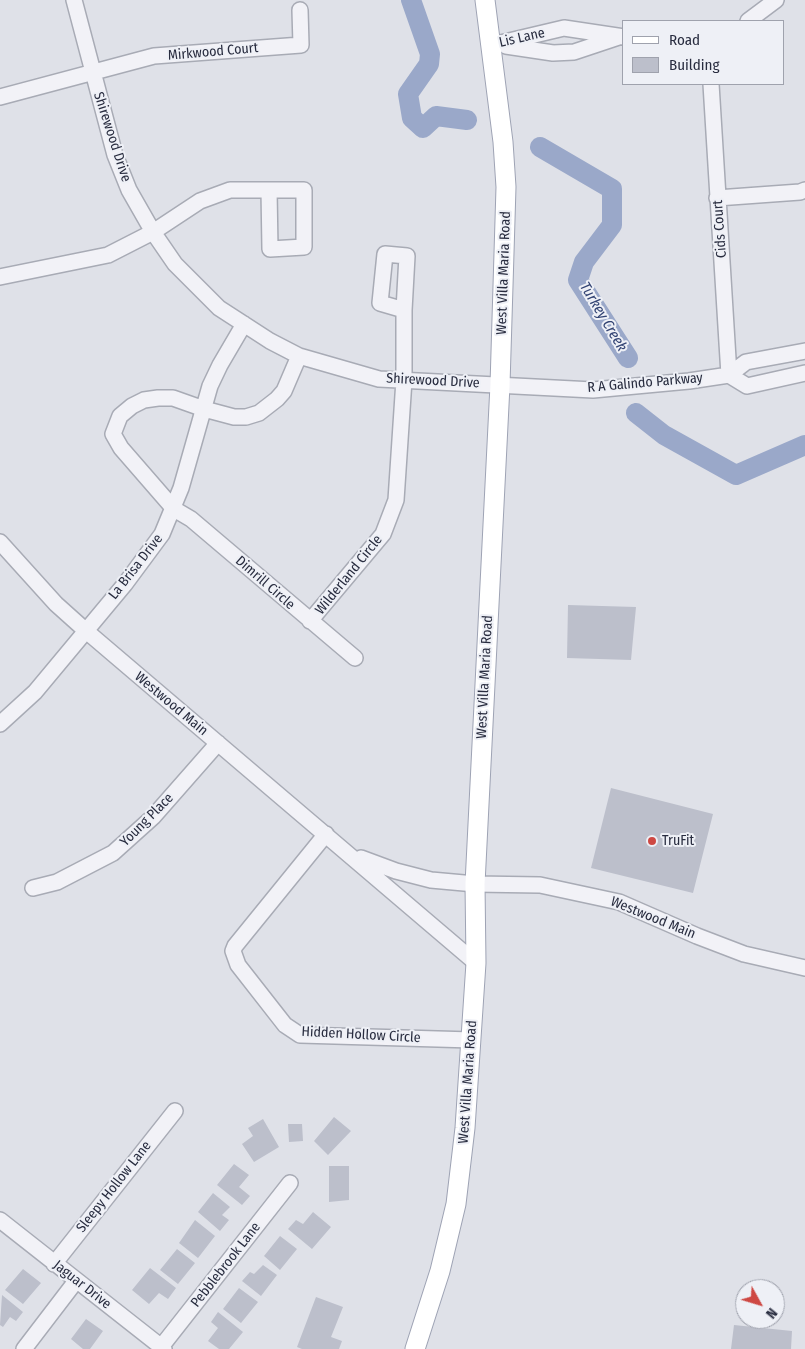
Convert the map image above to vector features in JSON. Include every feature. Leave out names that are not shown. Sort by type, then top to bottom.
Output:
[{"type":"main road","name":"West Villa Maria Road","points":[[415,1349],[440,1272],[456,1204],[465,1128],[476,963],[475,884],[500,385],[506,187],[492,45],[485,0]]},
{"type":"street","name":"Shirewood Drive","points":[[74,0],[92,74],[115,155],[129,190],[153,232],[175,264],[219,308],[299,356],[379,379],[500,385]]},
{"type":"street","points":[[749,20],[776,0]]},
{"type":"street","name":"Mirkwood Court","points":[[92,74],[154,56],[301,45],[300,10]]},
{"type":"street","name":"Lis Lane","points":[[492,45],[564,28],[621,37]]},
{"type":"street","name":"Lis Lane","points":[[492,45],[553,52],[574,52],[621,37]]},
{"type":"street","points":[[0,97],[92,74]]},
{"type":"street","name":"Cids Court","points":[[711,85],[729,375]]},
{"type":"street","points":[[0,277],[94,260],[108,255],[153,232],[200,201],[219,192],[230,190],[269,190]]},
{"type":"street","points":[[717,198],[800,192],[805,190]]},
{"type":"street","name":"Wilderland Circle","points":[[310,621],[372,550],[383,534],[396,500],[399,481],[404,380],[404,310]]},
{"type":"street","name":"La Brisa Drive","points":[[0,724],[34,692],[146,557],[162,534],[174,509],[210,386],[244,324]]},
{"type":"street","name":"R A Galindo Parkway","points":[[500,385],[593,390],[689,381],[729,375],[746,362],[805,351]]},
{"type":"street","name":"Dimrill Circle","points":[[299,356],[284,391],[277,399],[258,413],[246,417],[234,416],[204,409],[173,398],[144,400],[120,416],[114,427],[113,434],[120,448],[174,509],[191,519],[355,658]]},
{"type":"street","points":[[729,375],[747,386],[805,373]]},
{"type":"street","name":"Westwood Main","points":[[0,542],[56,604],[85,630],[352,855],[476,963]]},
{"type":"street","name":"Young Place","points":[[33,888],[58,882],[113,853],[153,817],[218,743]]},
{"type":"street","name":"Hidden Hollow Circle","points":[[326,834],[234,946],[233,951],[238,965],[285,1025],[300,1035],[472,1040]]},
{"type":"street","name":"Westwood Main","points":[[352,855],[396,871],[431,880],[475,884],[540,885],[618,902],[696,936],[744,954],[805,968]]},
{"type":"street","name":"Sleepy Hollow Lane","points":[[54,1264],[174,1111]]},
{"type":"street","name":"Pebblebrook Lane","points":[[163,1348],[290,1184]]},
{"type":"street","name":"Jaguar Drive","points":[[0,1220],[163,1348]]},
{"type":"street","points":[[24,1349],[76,1281]]},
{"type":"building","points":[[568,605],[636,607],[631,660],[567,658]]},
{"type":"building","name":"TruFit","points":[[611,788],[713,814],[693,893],[591,868]]},
{"type":"building","points":[[334,1117],[351,1131],[328,1155],[314,1141]]},
{"type":"building","points":[[263,1119],[279,1147],[254,1162],[242,1144],[253,1136],[248,1128]]},
{"type":"building","points":[[288,1124],[302,1124],[303,1141],[289,1142]]},
{"type":"building","points":[[234,1164],[249,1175],[239,1187],[250,1196],[242,1205],[217,1185]]},
{"type":"building","points":[[329,1166],[349,1166],[349,1200],[329,1202]]},
{"type":"building","points":[[213,1193],[230,1207],[222,1215],[229,1220],[220,1231],[198,1212]]},
{"type":"building","points":[[313,1212],[331,1227],[312,1249],[288,1229],[296,1220],[303,1224]]},
{"type":"building","points":[[195,1220],[215,1236],[198,1258],[179,1243]]},
{"type":"building","points":[[280,1236],[297,1249],[280,1270],[264,1256]]},
{"type":"building","points":[[177,1249],[195,1263],[178,1284],[160,1270]]},
{"type":"building","points":[[263,1265],[277,1275],[261,1296],[242,1281],[250,1272],[254,1274]]},
{"type":"building","points":[[150,1268],[176,1288],[168,1299],[159,1293],[149,1304],[132,1290]]},
{"type":"building","points":[[23,1269],[41,1283],[23,1304],[5,1290]]},
{"type":"building","points":[[239,1288],[258,1302],[241,1323],[223,1309]]},
{"type":"building","points":[[2,1295],[23,1312],[16,1321],[10,1317],[3,1327],[0,1325]]},
{"type":"building","points":[[316,1297],[343,1307],[331,1337],[342,1341],[339,1349],[302,1349],[297,1347]]},
{"type":"building","points":[[218,1312],[243,1332],[229,1349],[219,1349],[208,1341],[218,1328],[211,1322]]},
{"type":"building","points":[[86,1319],[103,1331],[90,1349],[83,1349],[71,1339]]},
{"type":"building","points":[[734,1325],[735,1329],[792,1331],[791,1349],[731,1349]]},
{"type":"waterway","name":"Turkey Creek","points":[[411,0],[430,54],[429,64],[408,94],[412,118],[423,128],[436,116],[467,120]]},
{"type":"waterway","name":"Turkey Creek","points":[[540,147],[612,189],[612,225],[584,262],[578,280],[628,358]]},
{"type":"waterway","name":"Turkey Creek","points":[[636,413],[664,435],[736,475],[805,445]]},
{"type":"place","name":"TruFit","points":[[652,841]]}]
